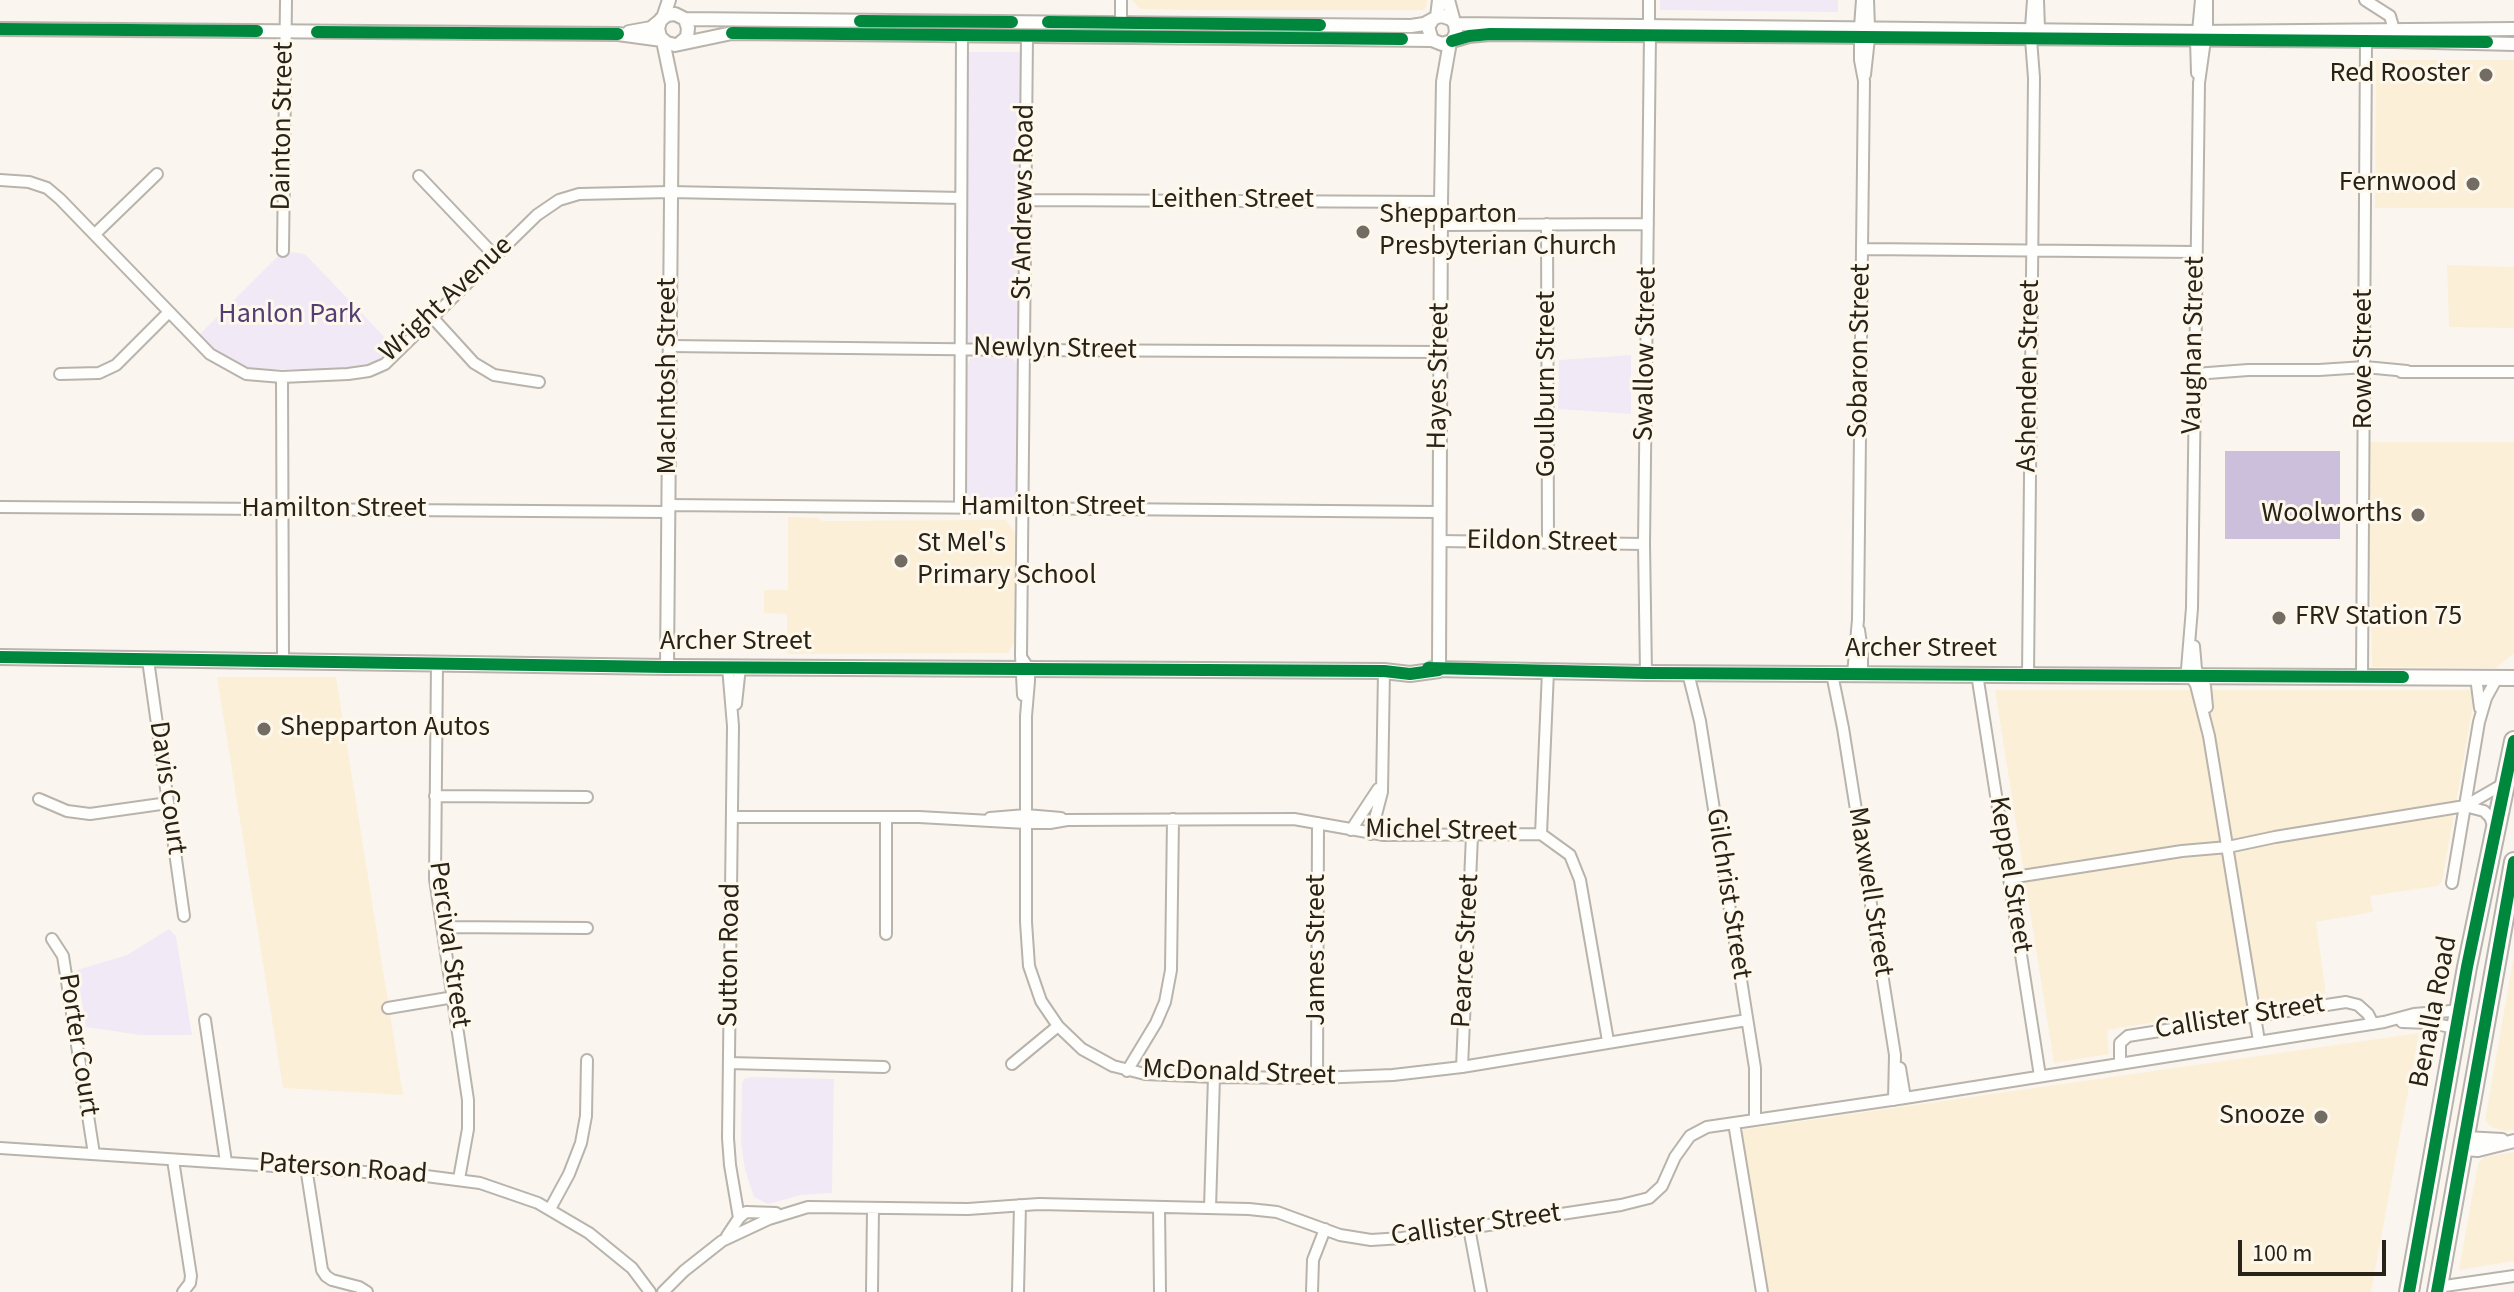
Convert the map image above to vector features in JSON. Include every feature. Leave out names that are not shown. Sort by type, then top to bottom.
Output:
[{"type":"highway","name":"Benalla Road","points":[[2409,1292],[2457,1020],[2514,741]]},
{"type":"highway","points":[[2496,832],[2514,820]]},
{"type":"highway","name":"Benalla Road","points":[[2438,1290],[2514,862]]},
{"type":"highway","points":[[2457,1020],[2485,1025]]},
{"type":"highway","points":[[2437,1137],[2464,1143]]},
{"type":"main road","name":"Archer Street","points":[[0,657],[667,667],[1023,665],[1410,674],[1439,670],[2514,678]]},
{"type":"main road","name":"Archer Street","points":[[0,666],[88,660]]},
{"type":"street","name":"Dainton Street","points":[[283,251],[286,0]]},
{"type":"street","points":[[663,40],[658,32],[669,0]]},
{"type":"street","points":[[678,0],[688,32],[680,43]]},
{"type":"street","points":[[1121,0],[1121,37]]},
{"type":"street","points":[[1433,41],[1428,27],[1435,18],[1439,0]]},
{"type":"street","points":[[1448,0],[1456,33],[1451,41]]},
{"type":"street","name":"Swallow Street","points":[[1646,673],[1644,544],[1649,0]]},
{"type":"street","name":"Sobaron Street","points":[[1847,674],[1858,620],[1864,81],[1860,60],[1865,0]]},
{"type":"street","name":"Ashenden Street","points":[[2028,675],[2036,0]]},
{"type":"street","name":"Vaughan Street","points":[[2204,0],[2202,36],[2195,62],[2199,83],[2192,608],[2187,669],[2195,676],[2209,736],[2259,1041]]},
{"type":"street","points":[[2365,0],[2390,16],[2394,36]]},
{"type":"street","points":[[618,34],[651,28],[671,14],[684,18],[962,35],[1121,37],[1370,39],[1402,32],[1446,16],[1455,23],[1487,30],[2441,36],[2514,29]]},
{"type":"street","points":[[0,29],[618,34],[663,40],[671,44],[732,33],[962,21],[1371,25],[1442,44],[1487,30]]},
{"type":"street","points":[[960,507],[962,21]]},
{"type":"street","points":[[1034,36],[1040,22]]},
{"type":"street","points":[[1279,24],[1279,38]]},
{"type":"street","points":[[1370,39],[1371,25]]},
{"type":"street","name":"St Andrews Road","points":[[1023,665],[1024,200],[1034,36]]},
{"type":"street","name":"Rowe Street","points":[[2362,676],[2366,36]]},
{"type":"street","points":[[2441,36],[2514,44]]},
{"type":"street","name":"MacIntosh Street","points":[[663,40],[672,84]]},
{"type":"street","name":"Hayes Street","points":[[1433,41],[1443,82]]},
{"type":"street","name":"Hayes Street","points":[[1439,670],[1443,82],[1451,41]]},
{"type":"street","name":"MacIntosh Street","points":[[667,667],[672,84],[680,43]]},
{"type":"street","points":[[95,234],[157,174]]},
{"type":"street","points":[[419,176],[495,256]]},
{"type":"street","name":"Wright Avenue","points":[[0,180],[29,182],[47,188],[210,354],[246,374],[282,377],[369,371],[385,364],[537,215],[559,200],[579,194],[670,192]]},
{"type":"street","points":[[670,192],[961,198]]},
{"type":"street","name":"Leithen Street","points":[[1024,200],[1441,202]]},
{"type":"street","name":"Goulburn Street","points":[[1547,224],[1548,543]]},
{"type":"street","points":[[1441,225],[1648,224]]},
{"type":"street","points":[[1862,249],[2196,252]]},
{"type":"street","points":[[60,374],[99,373],[116,365],[169,312]]},
{"type":"street","points":[[432,317],[474,363],[494,375],[539,382]]},
{"type":"street","name":"Newlyn Street","points":[[669,346],[1441,352]]},
{"type":"street","points":[[2195,369],[2514,372]]},
{"type":"street","points":[[282,377],[283,661]]},
{"type":"street","name":"Hamilton Street","points":[[0,507],[1023,507],[1438,512]]},
{"type":"street","name":"Eildon Street","points":[[1440,541],[1644,544]]},
{"type":"street","name":"Davis Court","points":[[148,660],[184,916]]},
{"type":"street","name":"Percival Street","points":[[437,662],[435,879],[468,1100],[468,1129],[459,1179]]},
{"type":"street","name":"McDonald Street","points":[[1023,665],[1029,966],[1041,1001],[1058,1026],[1082,1049],[1113,1066],[1145,1074],[1214,1077],[1393,1075],[1462,1067],[1747,1020]]},
{"type":"street","name":"Sutton Road","points":[[734,667],[728,1138],[734,1183],[745,1224]]},
{"type":"street","points":[[1371,834],[1383,781],[1384,671]]},
{"type":"street","points":[[1541,834],[1548,671]]},
{"type":"street","name":"Gilchrist Street","points":[[1694,673],[1759,1081],[1760,1119]]},
{"type":"street","name":"Maxwell Street","points":[[1847,674],[1843,728],[1895,1055],[1899,1099]]},
{"type":"street","name":"Keppel Street","points":[[1977,674],[2040,1076]]},
{"type":"street","points":[[2476,677],[2480,699],[2479,722]]},
{"type":"street","points":[[2452,883],[2479,722],[2486,698],[2497,678]]},
{"type":"street","points":[[1351,830],[1383,781]]},
{"type":"street","points":[[2465,806],[2506,781]]},
{"type":"street","points":[[435,796],[587,797]]},
{"type":"street","points":[[39,799],[67,811],[90,814],[168,803]]},
{"type":"street","points":[[2009,878],[2465,806],[2477,807],[2490,817],[2496,832]]},
{"type":"street","name":"Michel Street","points":[[733,817],[983,819],[1001,823],[1026,819],[1050,823],[1067,820],[1294,819],[1371,834],[1541,834],[1570,855],[1580,880],[1608,1041]]},
{"type":"street","points":[[886,817],[886,934]]},
{"type":"street","points":[[1127,1071],[1156,1023],[1165,1002],[1171,970],[1173,819]]},
{"type":"street","name":"James Street","points":[[1317,1078],[1318,823]]},
{"type":"street","name":"Pearce Street","points":[[1462,1067],[1472,835]]},
{"type":"street","points":[[443,927],[587,928]]},
{"type":"street","name":"Porter Court","points":[[52,939],[63,956],[94,1154]]},
{"type":"street","points":[[388,1008],[454,997]]},
{"type":"street","name":"Callister Street","points":[[2120,1063],[2120,1043],[2128,1036],[2255,1016],[2346,1002],[2358,1005],[2378,1023]]},
{"type":"street","name":"Callister Street","points":[[663,1292],[684,1271],[745,1224],[808,1207],[968,1209],[1020,1205],[1210,1208],[1277,1212],[1340,1235],[1371,1240],[1402,1238],[1621,1205],[1649,1198],[1662,1186],[1675,1157],[1690,1136],[1707,1127],[2378,1023],[2428,1012],[2457,1020]]},
{"type":"street","points":[[205,1020],[226,1162]]},
{"type":"street","points":[[1012,1064],[1058,1026]]},
{"type":"street","points":[[550,1209],[581,1143],[586,1116],[587,1060]]},
{"type":"street","points":[[729,1063],[884,1067]]},
{"type":"street","points":[[1210,1208],[1214,1077]]},
{"type":"street","points":[[1734,1123],[1762,1292]]},
{"type":"street","points":[[2464,1143],[2514,1141]]},
{"type":"street","name":"Paterson Road","points":[[0,1148],[459,1179],[497,1188],[550,1209],[589,1233],[632,1268],[652,1292]]},
{"type":"street","points":[[173,1160],[191,1276],[183,1292]]},
{"type":"street","points":[[306,1167],[322,1270],[332,1280],[367,1292]]},
{"type":"street","name":"Sutton Road","points":[[734,1183],[752,1213]]},
{"type":"street","points":[[1018,1292],[1020,1205]]},
{"type":"street","points":[[1159,1207],[1160,1292]]},
{"type":"street","points":[[872,1292],[873,1208]]},
{"type":"street","name":"Callister Street","points":[[752,1213],[794,1211]]},
{"type":"street","points":[[745,1224],[757,1221],[752,1213]]},
{"type":"street","points":[[1469,1228],[1481,1292]]},
{"type":"street","points":[[1312,1292],[1313,1260],[1325,1229]]},
{"type":"street","name":"Callister Street","points":[[652,1292],[684,1271]]},
{"type":"street","points":[[2438,1290],[2514,1276]]},
{"type":"shaded area","points":[[1132,0],[1427,0],[1427,4],[1424,10],[1187,10],[1140,9]]},
{"type":"shaded area","points":[[2376,60],[2514,60],[2514,208],[2375,208]]},
{"type":"shaded area","points":[[2447,265],[2514,267],[2514,328],[2449,327]]},
{"type":"shaded area","points":[[2368,442],[2514,442],[2514,653],[2496,668],[2372,667]]},
{"type":"shaded area","points":[[2225,451],[2340,451],[2340,539],[2225,539]]},
{"type":"shaded area","name":"St Mel's Primary School","points":[[788,517],[823,521],[1006,520],[1015,532],[1014,643],[1008,653],[787,654],[787,614],[764,613],[764,590],[788,590]]},
{"type":"shaded area","points":[[217,677],[336,677],[403,1095],[283,1088]]},
{"type":"shaded area","points":[[1995,690],[2470,690],[2475,694],[2442,882],[2437,886],[2370,896],[2373,912],[2316,922],[2326,994],[2107,1030],[2109,1054],[2054,1063]]},
{"type":"shaded area","points":[[2514,955],[2514,1130],[2505,1131],[2491,1127],[2485,1120]]},
{"type":"shaded area","points":[[2419,1033],[2371,1292],[1767,1292],[1740,1130]]},
{"type":"shaded area","points":[[2514,1152],[2514,1261],[2459,1270],[2478,1163],[2484,1157]]},
{"type":"green space","points":[[1660,0],[1838,0],[1838,12],[1660,10]]},
{"type":"green space","points":[[968,52],[1020,52],[1021,55],[1019,333],[1009,344],[973,344],[965,340]]},
{"type":"green space","name":"Hanlon Park","points":[[283,251],[305,254],[396,349],[363,369],[242,369],[197,337]]},
{"type":"green space","points":[[1631,355],[1631,414],[1558,409],[1559,360]]},
{"type":"green space","points":[[981,356],[1010,357],[1019,367],[1018,491],[1006,501],[971,500],[965,491],[966,369],[970,359]]},
{"type":"green space","points":[[169,929],[176,936],[192,1035],[140,1035],[86,1027],[77,970],[127,955]]},
{"type":"green space","points":[[751,1077],[834,1079],[832,1193],[801,1195],[768,1204],[754,1197],[745,1170],[741,1143],[742,1083]]},
{"type":"cycle path","points":[[860,21],[1012,22]]},
{"type":"cycle path","points":[[1048,22],[1320,25]]},
{"type":"cycle path","points":[[0,29],[257,31]]},
{"type":"cycle path","points":[[317,32],[618,34]]},
{"type":"cycle path","points":[[732,33],[1402,39]]},
{"type":"cycle path","points":[[1452,41],[1490,34],[2487,42]]},
{"type":"cycle path","points":[[0,657],[667,667],[1384,671],[1410,674],[1439,670]]},
{"type":"cycle path","points":[[1428,668],[1646,673],[2403,677]]},
{"type":"cycle path","points":[[2409,1292],[2467,967],[2514,741]]},
{"type":"cycle path","points":[[2437,1292],[2514,862]]},
{"type":"place","name":"Red Rooster","points":[[2486,75]]},
{"type":"place","name":"Fernwood","points":[[2473,184]]},
{"type":"place","name":"Shepparton Presbyterian Church","points":[[1363,232]]},
{"type":"place","name":"Woolworths","points":[[2418,515]]},
{"type":"place","name":"St Mel's Primary School","points":[[901,561]]},
{"type":"place","name":"FRV Station 75","points":[[2279,618]]},
{"type":"place","name":"Shepparton Autos","points":[[264,729]]},
{"type":"place","name":"Snooze","points":[[2321,1117]]}]
